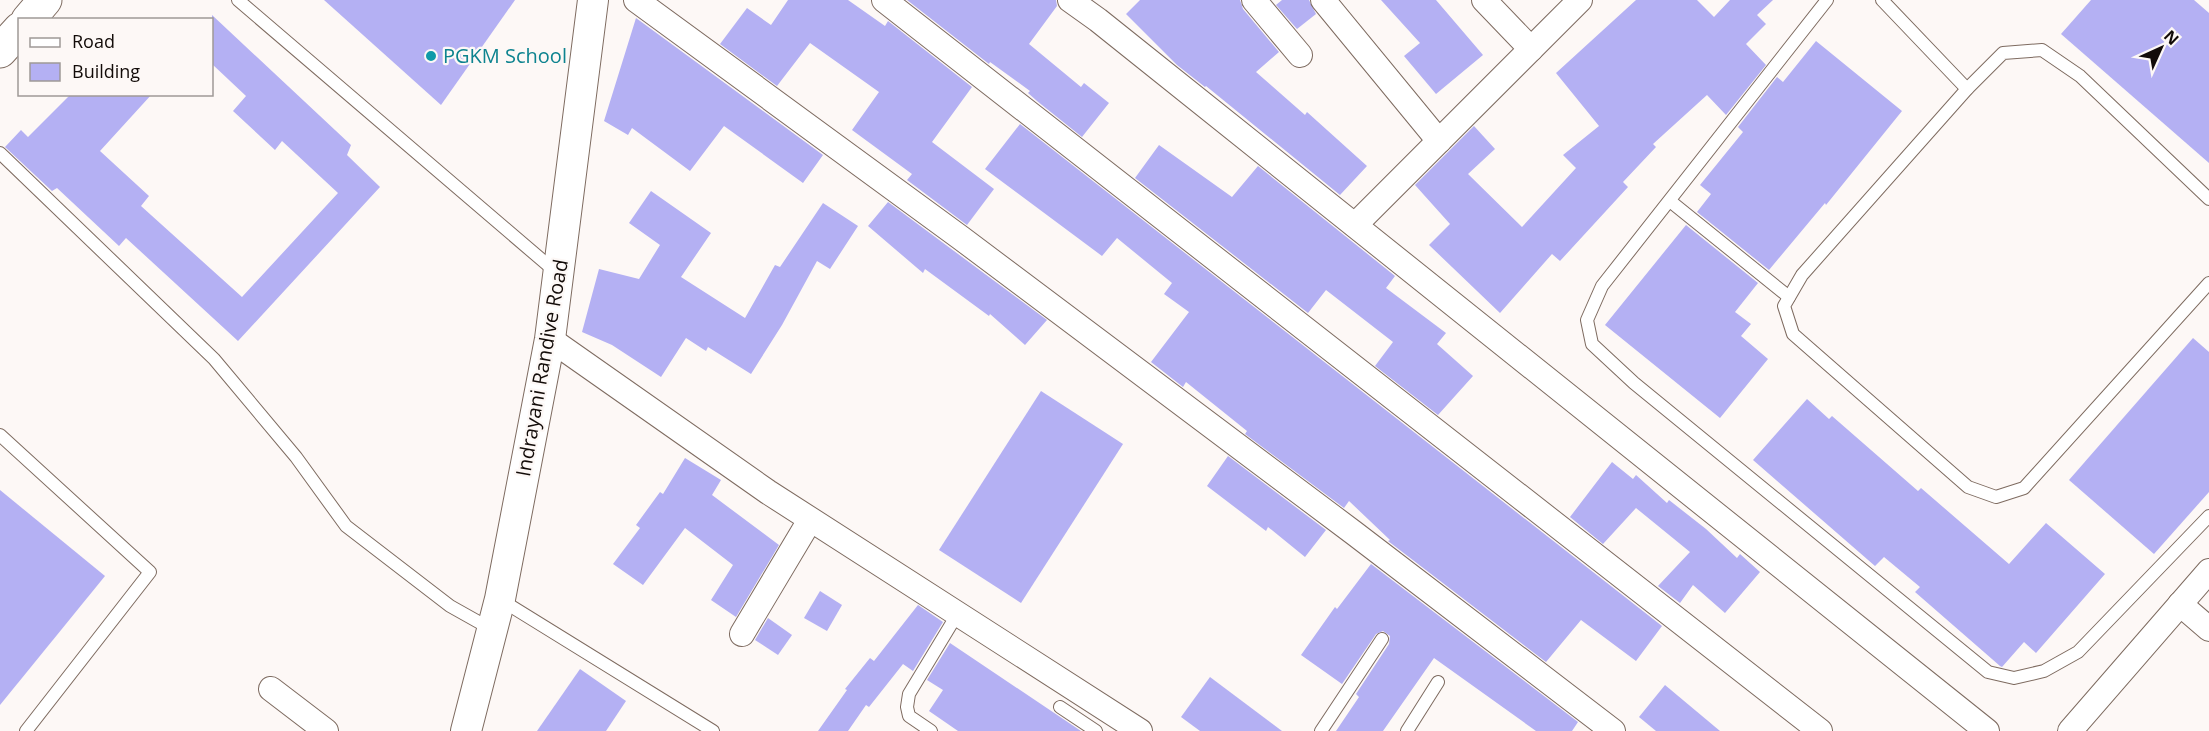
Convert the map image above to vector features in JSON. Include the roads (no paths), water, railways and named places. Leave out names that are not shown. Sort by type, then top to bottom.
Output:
[{"type":"main road","points":[[0,51],[18,28]]},
{"type":"street","name":"Indrayani Randive Road","points":[[466,731],[500,599],[550,339],[593,0]]},
{"type":"street","points":[[636,0],[1000,267],[1613,731]]},
{"type":"street","points":[[884,0],[1820,731]]},
{"type":"street","points":[[1070,0],[1098,20],[1987,731]]},
{"type":"street","points":[[1254,0],[1300,55]]},
{"type":"street","points":[[1323,0],[1439,141]]},
{"type":"street","points":[[1484,0],[1531,49]]},
{"type":"street","points":[[1355,225],[1580,0]]},
{"type":"street","points":[[550,339],[810,520],[1140,731]]},
{"type":"street","points":[[742,634],[810,520]]},
{"type":"street","points":[[2070,731],[2209,571]]},
{"type":"street","points":[[2180,604],[2209,629]]},
{"type":"street","points":[[271,689],[326,731]]},
{"type":"lane","points":[[238,0],[559,274]]},
{"type":"lane","points":[[1827,0],[1602,286],[1587,320],[1592,344],[1634,383],[1988,672],[2014,678],[2044,671],[2078,652],[2209,516]]},
{"type":"lane","points":[[1882,0],[1967,89]]},
{"type":"lane","points":[[2209,199],[2080,76],[2042,50],[2002,53],[1967,89],[1802,275],[1784,306],[1794,334],[1968,487],[1996,497],[2024,488],[2209,284]]},
{"type":"lane","points":[[0,153],[214,358],[296,457],[346,526],[450,606],[492,630]]},
{"type":"lane","points":[[1670,201],[1789,297]]},
{"type":"lane","points":[[0,435],[150,572],[26,731]]},
{"type":"lane","points":[[500,599],[694,726],[713,731]]},
{"type":"lane","points":[[931,731],[909,716],[907,707],[909,694],[958,613]]},
{"type":"lane","points":[[1321,731],[1382,639]]},
{"type":"lane","points":[[1407,731],[1438,682]]},
{"type":"lane","points":[[1060,707],[1096,731]]},
{"type":"place","name":"PGKM School","points":[[431,56]]}]
